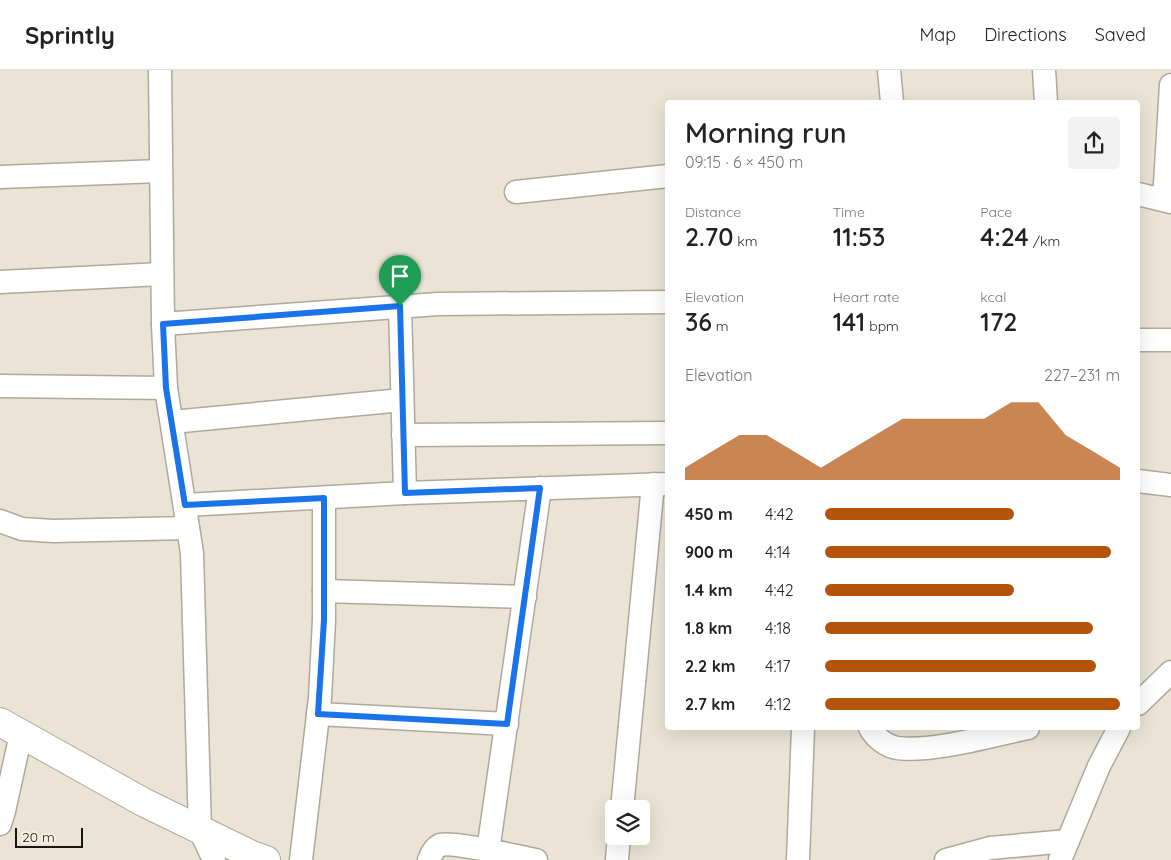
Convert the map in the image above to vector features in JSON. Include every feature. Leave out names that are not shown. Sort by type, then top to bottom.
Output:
[{"type":"street","points":[[160,70],[162,274],[166,388],[192,553],[200,830],[214,860]]},
{"type":"street","points":[[889,70],[892,100]]},
{"type":"street","points":[[1044,70],[1046,100]]},
{"type":"street","points":[[1140,194],[1168,201],[1171,85]]},
{"type":"street","points":[[0,176],[161,171]]},
{"type":"street","points":[[516,192],[665,176]]},
{"type":"street","points":[[0,282],[162,274]]},
{"type":"street","points":[[163,324],[438,304],[665,302]]},
{"type":"street","points":[[400,306],[405,493]]},
{"type":"street","points":[[1140,340],[1171,340]]},
{"type":"street","points":[[0,386],[166,388]]},
{"type":"street","points":[[172,422],[402,400]]},
{"type":"street","points":[[403,435],[665,433]]},
{"type":"street","points":[[1140,482],[1171,485]]},
{"type":"street","points":[[185,505],[405,493],[660,484],[623,800]]},
{"type":"street","points":[[488,851],[540,488]]},
{"type":"street","points":[[301,860],[318,714],[324,591],[324,498]]},
{"type":"street","points":[[0,521],[6,525],[22,529],[53,531],[188,528]]},
{"type":"street","points":[[324,591],[525,597]]},
{"type":"street","points":[[1140,702],[1171,672]]},
{"type":"street","points":[[318,714],[507,724]]},
{"type":"street","points":[[0,824],[4,811],[11,728],[143,802],[254,856],[266,860]]},
{"type":"street","points":[[798,860],[803,730]]},
{"type":"street","points":[[872,730],[883,742],[896,748],[916,748],[949,744],[1018,730]]},
{"type":"street","points":[[946,860],[990,848],[1064,851],[1099,766],[1118,730]]},
{"type":"street","points":[[429,860],[435,848],[442,844],[461,845],[536,860]]},
{"type":"street","points":[[617,860],[618,845]]},
{"type":"route","points":[[400,306],[405,493],[540,488],[507,724],[318,714],[324,620],[324,498],[185,505],[166,388],[163,324],[400,306]]}]
